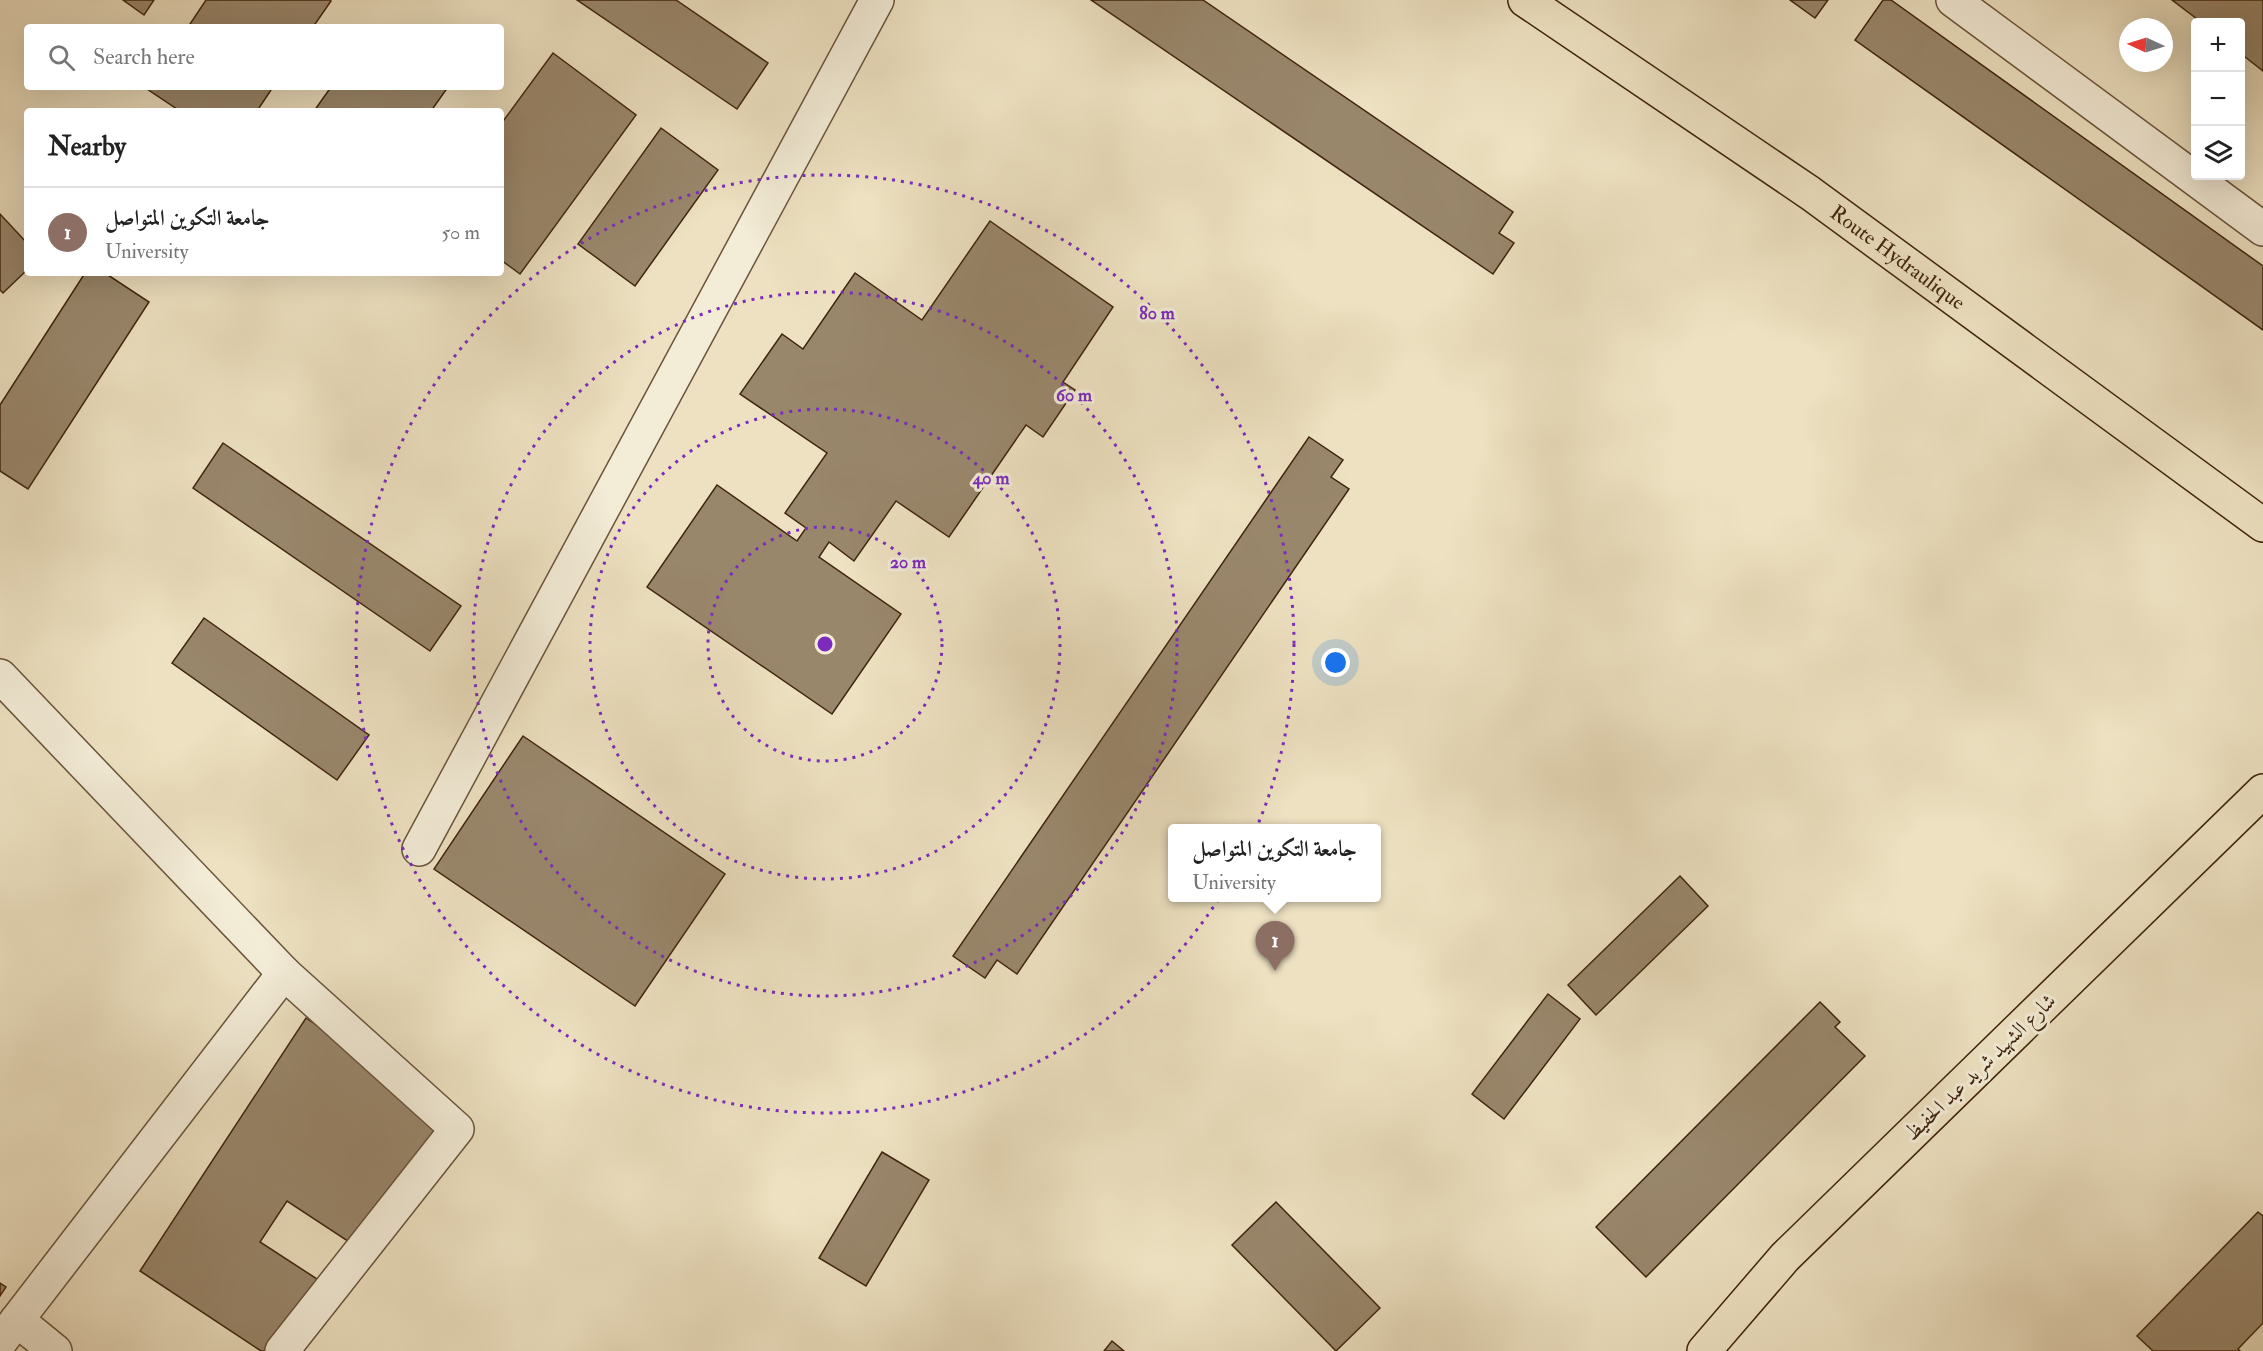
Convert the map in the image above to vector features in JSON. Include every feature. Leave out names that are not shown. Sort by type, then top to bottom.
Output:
[{"type":"main road","name":"Route Hydraulique","points":[[1525,0],[1810,193],[2263,525]]},
{"type":"main road","name":"شارع الشهيد شريد عبد الحفيظ","points":[[1704,1351],[1785,1257],[2263,791]]},
{"type":"street","points":[[419,849],[877,0]]},
{"type":"street","points":[[1953,0],[2263,229]]},
{"type":"street","points":[[0,676],[284,974],[457,1129],[282,1351]]},
{"type":"street","points":[[55,1351],[8,1331],[284,974]]},
{"type":"building","points":[[123,0],[154,0],[144,15]]},
{"type":"building","points":[[206,0],[331,1],[315,24],[190,24]]},
{"type":"building","points":[[577,0],[676,0],[768,63],[737,109]]},
{"type":"building","points":[[1091,0],[1203,0],[1513,212],[1499,233],[1514,243],[1493,274]]},
{"type":"building","points":[[1790,0],[1828,0],[1815,18]]},
{"type":"building","points":[[1883,0],[1891,0],[2263,266],[2263,330],[1855,40]]},
{"type":"building","points":[[2172,0],[2263,0],[2263,71],[2245,57],[2245,18],[2196,18]]},
{"type":"building","points":[[553,53],[636,115],[520,274],[504,262],[504,120]]},
{"type":"building","points":[[148,90],[271,90],[259,108],[176,108]]},
{"type":"building","points":[[329,90],[446,90],[433,108],[316,108]]},
{"type":"building","points":[[661,128],[718,170],[635,286],[578,244]]},
{"type":"building","points":[[0,214],[24,240],[24,273],[3,293],[0,290]]},
{"type":"building","points":[[990,221],[1113,307],[1063,382],[1075,390],[1043,437],[1026,425],[949,537],[896,501],[854,561],[829,542],[819,557],[901,614],[832,714],[647,587],[717,485],[797,541],[806,528],[785,513],[827,453],[740,394],[782,334],[803,349],[855,273],[922,320]]},
{"type":"building","points":[[83,276],[110,276],[149,302],[28,489],[0,471],[0,405]]},
{"type":"building","points":[[1309,437],[1343,460],[1331,477],[1349,489],[1017,974],[997,960],[985,978],[953,956]]},
{"type":"building","points":[[223,443],[461,606],[430,651],[193,488]]},
{"type":"building","points":[[204,618],[369,735],[337,780],[172,663]]},
{"type":"building","points":[[523,736],[725,874],[635,1006],[434,869]]},
{"type":"building","points":[[1680,876],[1708,906],[1596,1015],[1568,985]]},
{"type":"building","points":[[1548,994],[1580,1019],[1504,1119],[1472,1094]]},
{"type":"building","points":[[1820,1002],[1840,1022],[1835,1027],[1865,1056],[1646,1277],[1596,1227]]},
{"type":"building","points":[[306,1018],[461,1121],[372,1257],[287,1201],[260,1242],[334,1290],[293,1351],[261,1351],[140,1271]]},
{"type":"building","points":[[882,1152],[929,1180],[866,1286],[819,1258]]},
{"type":"building","points":[[1276,1202],[1380,1308],[1336,1351],[1232,1245]]},
{"type":"building","points":[[2258,1212],[2263,1216],[2263,1323],[2238,1349],[2240,1351],[2153,1351],[2137,1336]]},
{"type":"building","points":[[0,1283],[6,1287],[0,1296]]},
{"type":"building","points":[[1112,1341],[1124,1351],[1104,1351]]},
{"type":"place","name":"جامعة التكوين المتواصل","points":[[1275,971]]}]
